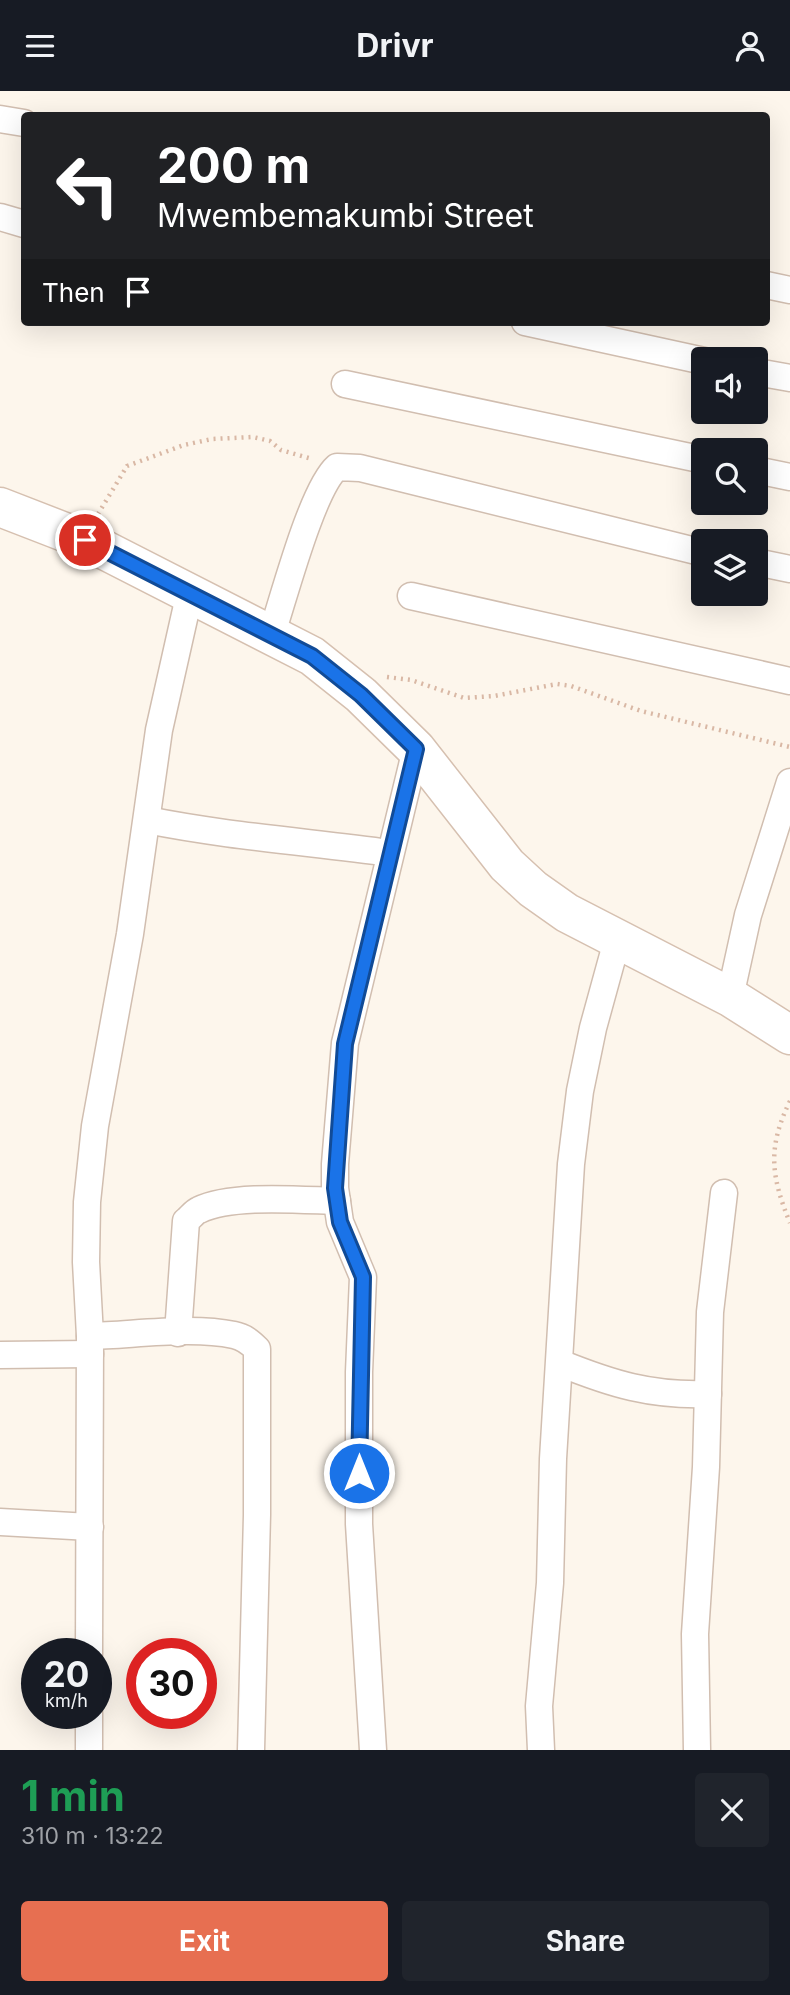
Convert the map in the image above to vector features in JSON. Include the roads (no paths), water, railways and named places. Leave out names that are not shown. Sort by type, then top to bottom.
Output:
[{"type":"street","points":[[0,119],[21,122]]},
{"type":"street","points":[[0,217],[21,224]]},
{"type":"street","points":[[770,286],[790,290]]},
{"type":"street","points":[[543,326],[691,358]]},
{"type":"street","points":[[768,374],[790,378]]},
{"type":"street","points":[[345,384],[691,457]]},
{"type":"street","points":[[272,633],[314,507],[327,476],[337,467],[372,471],[691,550]]},
{"type":"street","points":[[768,472],[790,477]]},
{"type":"street","points":[[2,515],[85,540],[272,633],[312,656],[361,695],[416,749],[507,865],[533,889],[567,913],[730,997],[790,1035]]},
{"type":"street","points":[[768,564],[790,569]]},
{"type":"street","points":[[89,1638],[90,1345],[86,1262],[87,1202],[94,1126],[130,934],[159,730],[190,592]]},
{"type":"street","points":[[411,596],[790,681]]},
{"type":"street","points":[[373,1750],[359,1524],[359,1372],[363,1277],[340,1222],[335,1164],[345,1044],[416,749]]},
{"type":"street","points":[[730,997],[748,915],[790,782]]},
{"type":"street","points":[[147,820],[243,837],[389,853]]},
{"type":"street","points":[[541,1750],[539,1706],[550,1583],[553,1459],[571,1164],[580,1091],[593,1028],[618,937]]},
{"type":"street","points":[[697,1750],[695,1633],[708,1394],[709,1312],[724,1193]]},
{"type":"street","points":[[178,1333],[186,1221],[198,1210],[227,1203],[276,1199],[337,1201]]},
{"type":"street","points":[[0,1355],[178,1333],[234,1335],[248,1341],[257,1349],[257,1515],[251,1750]]},
{"type":"street","points":[[560,1363],[632,1389],[674,1395],[708,1394]]},
{"type":"street","points":[[0,1522],[90,1527]]},
{"type":"street","points":[[89,1729],[89,1750]]}]
